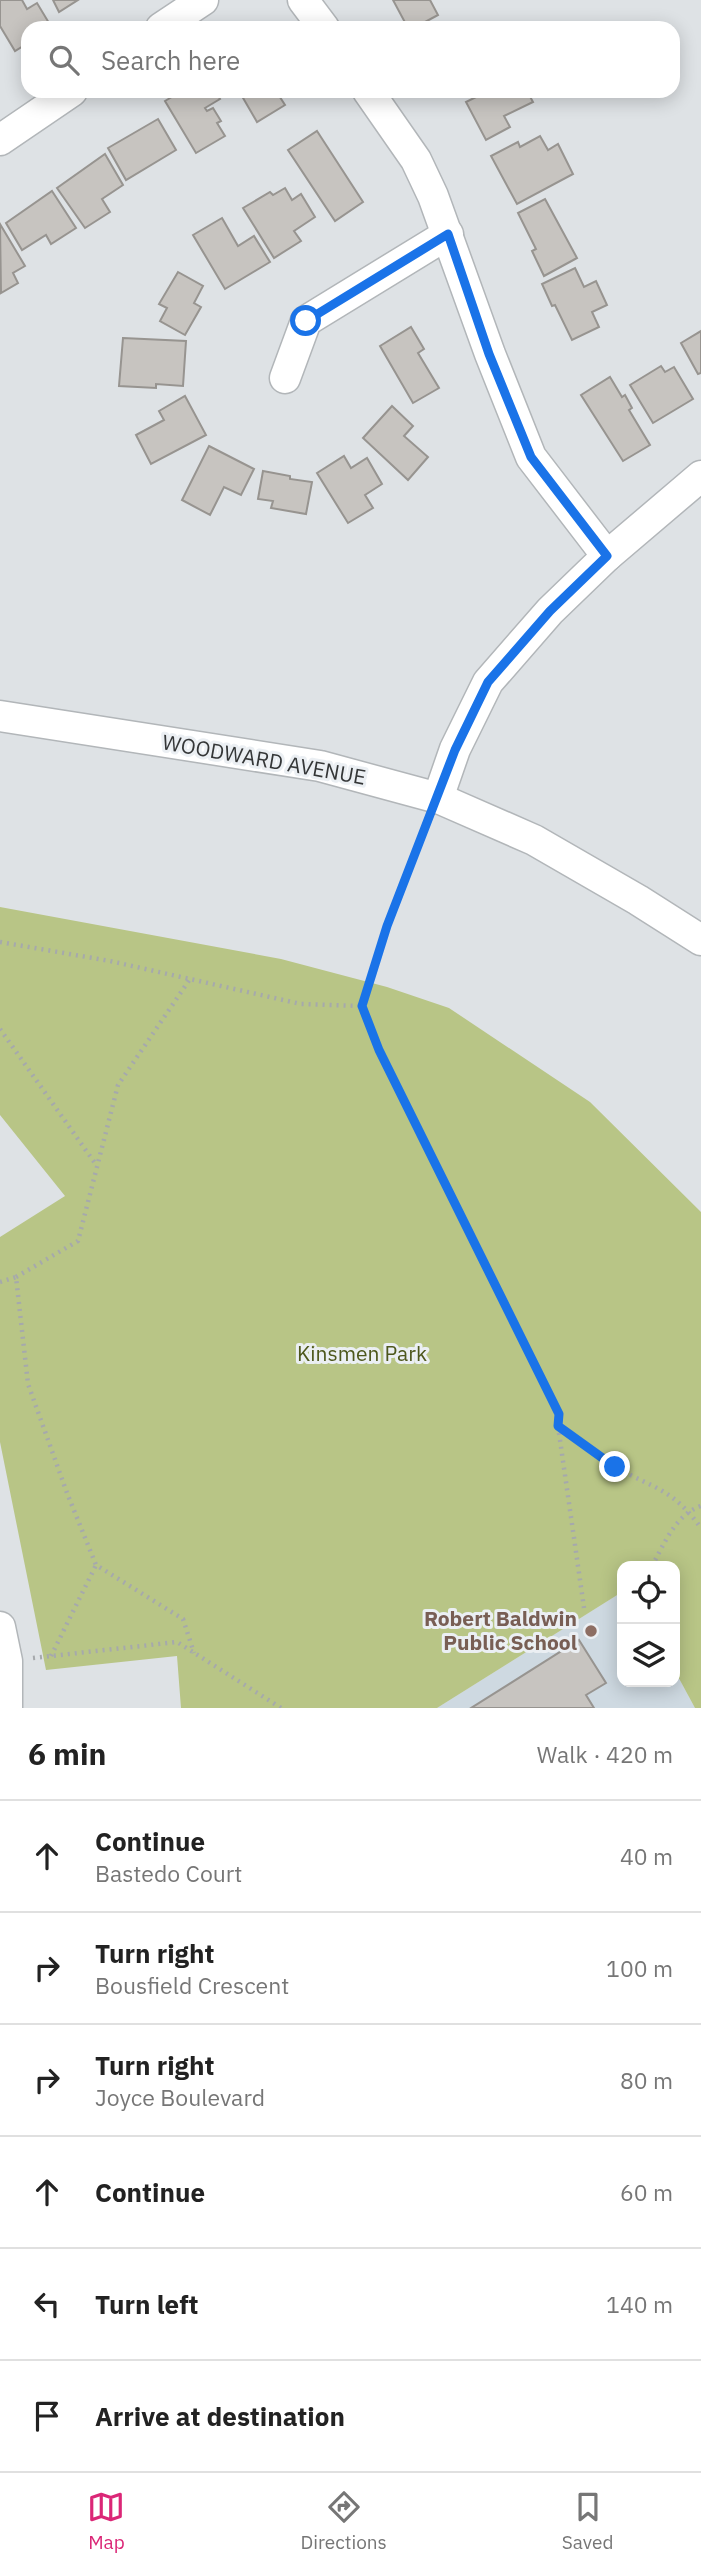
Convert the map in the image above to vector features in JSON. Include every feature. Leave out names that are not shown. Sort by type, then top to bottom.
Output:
[{"type":"street","points":[[172,21],[203,0]]},
{"type":"street","points":[[303,0],[319,21]]},
{"type":"street","points":[[0,140],[62,98]]},
{"type":"street","points":[[373,98],[416,160],[448,234],[489,354],[531,457],[607,556]]},
{"type":"street","points":[[285,378],[306,321],[448,234]]},
{"type":"street","points":[[438,798],[455,750],[488,682],[550,611],[607,556],[701,476]]},
{"type":"street","name":"WOODWARD AVENUE","points":[[0,716],[320,766],[438,798],[534,841],[638,900],[701,940]]},
{"type":"street","points":[[0,1627],[7,1661],[7,1708]]},
{"type":"path","points":[[438,798],[387,926],[362,1006],[379,1050],[559,1414],[558,1426],[584,1608]]},
{"type":"path","points":[[0,942],[110,961],[301,1004],[362,1006]]},
{"type":"path","points":[[0,1282],[16,1277],[78,1241],[118,1085],[190,979]]},
{"type":"path","points":[[0,1029],[97,1166]]},
{"type":"path","points":[[16,1277],[28,1384],[96,1565],[183,1619],[194,1653]]},
{"type":"path","points":[[558,1426],[615,1467],[664,1490],[688,1510],[701,1528]]},
{"type":"path","points":[[655,1561],[688,1510],[701,1506]]},
{"type":"path","points":[[51,1656],[96,1565]]},
{"type":"path","points":[[7,1661],[177,1642],[281,1708]]},
{"type":"shaded area","name":"Robert Baldwin Public School","points":[[617,1595],[617,1687],[680,1687],[680,1680],[695,1708],[437,1708]]},
{"type":"green space","name":"Kinsmen Park","points":[[0,907],[281,959],[387,987],[449,1008],[590,1102],[701,1212],[701,1708],[695,1708],[680,1680],[680,1561],[617,1561],[617,1595],[437,1708],[181,1708],[177,1656],[46,1670],[0,1442],[0,1237],[65,1196],[0,1115]]},
{"type":"building","points":[[0,0],[22,0],[27,9],[37,3],[48,21],[21,21],[21,47],[15,51],[0,26]]},
{"type":"building","points":[[53,0],[78,0],[59,12]]},
{"type":"building","points":[[393,0],[430,0],[438,15],[427,21],[404,21]]},
{"type":"building","points":[[170,98],[219,98],[205,108],[207,111],[213,108],[221,121],[217,123],[225,136],[196,153],[165,101]]},
{"type":"building","points":[[243,98],[280,98],[285,105],[257,122]]},
{"type":"building","points":[[474,98],[531,98],[533,102],[504,116],[510,127],[486,140],[466,102]]},
{"type":"building","points":[[158,119],[176,150],[126,180],[108,148]]},
{"type":"building","points":[[317,131],[363,202],[335,221],[288,150]]},
{"type":"building","points":[[540,136],[548,150],[558,144],[573,174],[517,204],[491,156],[518,142],[520,147]]},
{"type":"building","points":[[105,154],[123,185],[102,199],[110,212],[85,228],[57,188]]},
{"type":"building","points":[[285,188],[292,200],[301,194],[315,217],[294,231],[301,241],[274,258],[243,208],[270,192],[273,195]]},
{"type":"building","points":[[52,191],[76,228],[51,244],[46,235],[22,250],[6,223]]},
{"type":"building","points":[[545,199],[577,258],[544,276],[532,251],[536,249],[518,213]]},
{"type":"building","points":[[222,218],[238,246],[254,236],[270,262],[225,289],[193,235]]},
{"type":"building","points":[[0,224],[25,266],[13,273],[18,283],[1,293]]},
{"type":"building","points":[[575,268],[584,287],[596,281],[607,305],[592,312],[599,327],[572,340],[542,284]]},
{"type":"building","points":[[178,272],[203,286],[194,303],[201,307],[185,335],[160,321],[167,308],[159,304]]},
{"type":"building","points":[[411,327],[424,349],[418,353],[439,388],[413,403],[380,346]]},
{"type":"building","points":[[701,331],[701,373],[698,374],[681,343]]},
{"type":"building","points":[[123,338],[186,341],[183,386],[119,386]]},
{"type":"building","points":[[661,366],[665,372],[674,367],[693,399],[653,423],[630,385]]},
{"type":"building","points":[[610,377],[622,397],[625,395],[632,408],[629,410],[650,445],[623,461],[581,395]]},
{"type":"building","points":[[185,396],[206,435],[151,464],[136,435],[164,420],[159,411]]},
{"type":"building","points":[[392,406],[413,426],[404,436],[428,457],[408,480],[363,438]]},
{"type":"building","points":[[209,446],[254,469],[241,495],[224,487],[210,515],[182,500]]},
{"type":"building","points":[[344,456],[351,468],[367,458],[382,484],[365,495],[373,508],[348,523],[317,473]]},
{"type":"building","points":[[263,471],[312,482],[306,514],[271,508],[273,501],[258,499]]},
{"type":"building","points":[[579,1640],[606,1683],[586,1695],[594,1708],[471,1708]]},
{"type":"place","name":"Robert Baldwin Public School","points":[[591,1631]]},
{"type":"route","points":[[306,321],[448,234],[521,437],[542,475],[607,556],[550,611],[488,682],[455,750],[387,926],[362,1006],[379,1050],[559,1414],[558,1426],[615,1467]]}]
